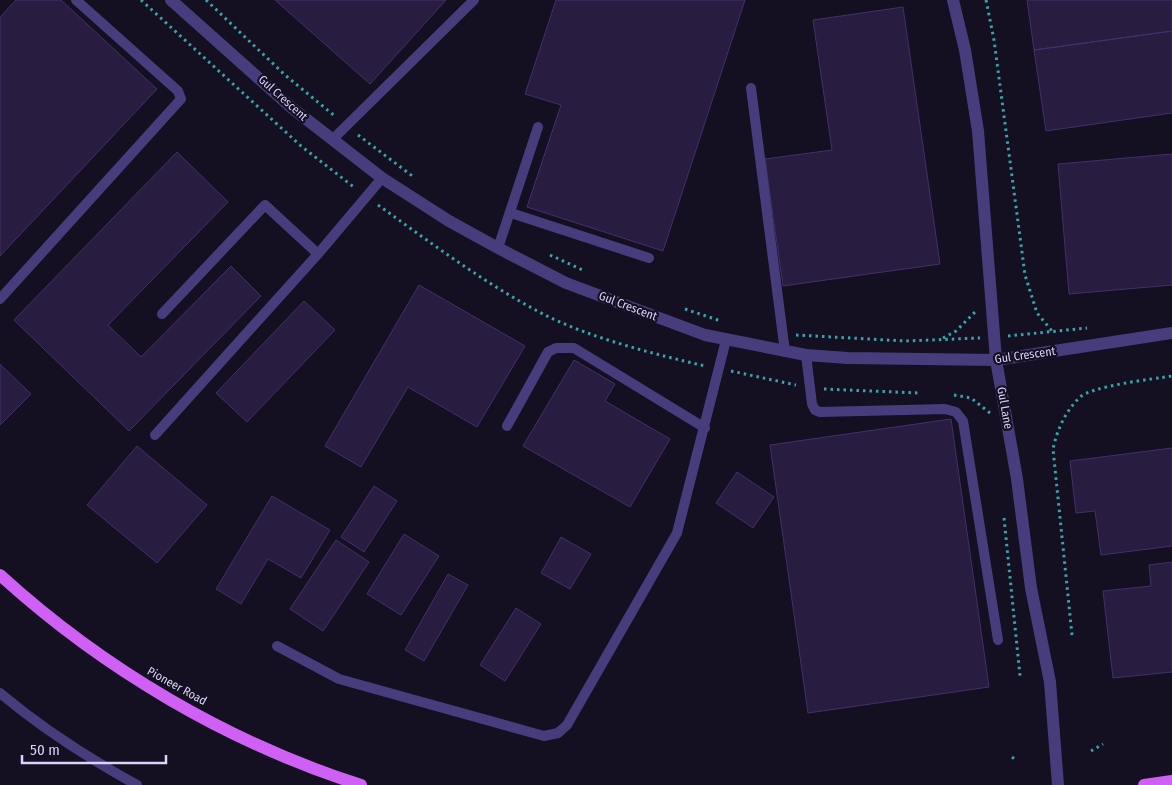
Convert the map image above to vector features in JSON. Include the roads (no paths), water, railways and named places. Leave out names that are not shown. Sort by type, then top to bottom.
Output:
[{"type":"main road","name":"Pioneer Road","points":[[0,575],[67,631],[133,678],[219,726],[317,771],[361,785]]},
{"type":"main road","points":[[1144,785],[1172,781]]},
{"type":"street","name":"Gul Crescent","points":[[171,0],[292,108],[382,178],[498,248],[566,282],[705,335],[806,355],[848,358],[996,360],[1172,333]]},
{"type":"street","name":"Gul Lane","points":[[953,0],[965,50],[978,132],[996,360],[1018,479],[1031,588],[1049,673],[1058,785]]},
{"type":"lane","points":[[0,299],[181,99],[178,91],[76,0]]},
{"type":"lane","points":[[332,140],[474,0]]},
{"type":"lane","points":[[751,88],[785,352]]},
{"type":"lane","points":[[498,248],[538,127]]},
{"type":"lane","points":[[155,435],[318,254],[382,178]]},
{"type":"lane","points":[[162,314],[265,205],[318,254]]},
{"type":"lane","points":[[511,212],[649,258]]},
{"type":"lane","points":[[277,646],[339,679],[544,736],[558,733],[567,725],[677,533],[726,340]]},
{"type":"lane","points":[[507,426],[548,352],[556,348],[568,347],[574,348],[705,428]]},
{"type":"lane","points":[[806,355],[812,404],[815,410],[820,412],[945,409],[956,412],[963,421],[998,640]]},
{"type":"lane","points":[[0,692],[37,724],[90,760],[138,785]]}]
